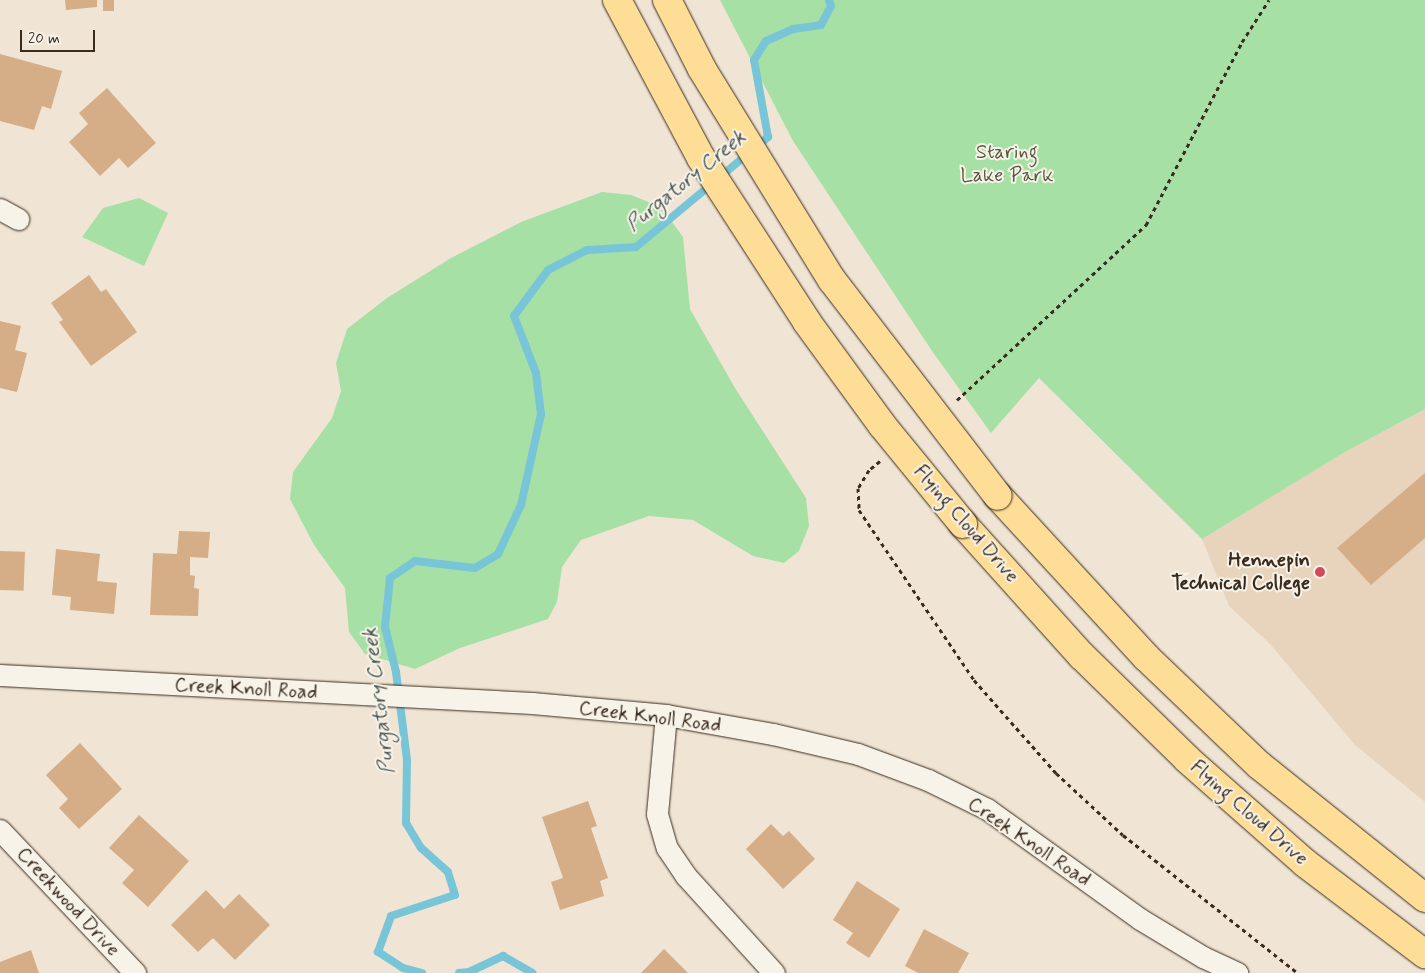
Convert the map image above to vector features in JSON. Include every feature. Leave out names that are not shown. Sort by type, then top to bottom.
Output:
[{"type":"main road","name":"Flying Cloud Drive","points":[[617,0],[701,158],[807,322],[882,425],[963,524],[1082,656],[1187,759],[1305,863],[1425,954]]},
{"type":"main road","points":[[667,0],[702,69],[832,280],[998,496],[1146,657],[1259,765],[1425,898]]},
{"type":"street","name":"Creek Knoll Road","points":[[0,675],[424,699],[532,703],[666,715],[773,734],[858,754],[928,780],[987,809],[1140,920],[1202,957],[1237,973]]},
{"type":"street","points":[[666,715],[657,814],[667,848],[686,876],[774,973]]},
{"type":"street","name":"Creekwood Drive","points":[[0,830],[135,973]]},
{"type":"path","points":[[949,406],[1146,225],[1242,42],[1269,0]]},
{"type":"path","points":[[884,458],[869,470],[858,488],[859,510],[974,680],[1056,773],[1123,835],[1298,973]]},
{"type":"shaded area","name":"Hennepin Technical College","points":[[1425,409],[1425,802],[1355,745],[1270,644],[1229,606],[1202,539],[1345,452]]},
{"type":"green space","name":"Staring Lake Park","points":[[720,0],[1425,0],[1425,409],[1345,452],[1202,539],[1039,378],[991,433],[932,351],[793,141]]},
{"type":"green space","points":[[602,192],[631,195],[661,207],[683,237],[690,309],[735,388],[806,498],[809,526],[799,551],[784,563],[753,556],[693,520],[649,516],[581,540],[562,567],[557,602],[548,619],[460,648],[415,669],[365,654],[349,632],[345,588],[314,545],[290,499],[293,472],[332,418],[341,391],[336,363],[347,329],[387,298],[451,258],[521,222]]},
{"type":"green space","points":[[139,198],[168,213],[144,266],[82,237],[103,208]]},
{"type":"building","points":[[65,0],[97,0],[97,7],[66,10]]},
{"type":"building","points":[[103,0],[114,0],[114,11],[103,11]]},
{"type":"building","points":[[0,54],[62,71],[51,109],[42,106],[34,130],[0,121]]},
{"type":"building","points":[[107,88],[156,143],[128,168],[119,158],[100,176],[69,142],[88,124],[79,113]]},
{"type":"building","points":[[89,275],[101,292],[106,289],[137,332],[91,366],[59,322],[63,320],[51,303]]},
{"type":"building","points":[[0,321],[21,326],[15,350],[27,353],[17,392],[0,388]]},
{"type":"building","points":[[1425,473],[1425,538],[1371,585],[1337,548]]},
{"type":"building","points":[[179,531],[210,532],[208,558],[190,557],[190,575],[195,576],[194,588],[199,589],[198,616],[150,615],[153,553],[177,554]]},
{"type":"building","points":[[56,549],[100,554],[97,581],[117,583],[114,614],[70,610],[71,597],[52,595]]},
{"type":"building","points":[[0,551],[25,552],[24,591],[0,590]]},
{"type":"building","points":[[80,743],[122,789],[79,829],[59,808],[68,799],[46,775]]},
{"type":"building","points":[[588,801],[597,826],[591,828],[608,878],[600,881],[604,896],[560,910],[551,882],[563,878],[542,817]]},
{"type":"building","points":[[139,815],[189,861],[148,907],[122,883],[134,870],[109,848]]},
{"type":"building","points":[[771,824],[783,836],[789,831],[815,859],[783,889],[746,849]]},
{"type":"building","points":[[857,881],[900,909],[869,958],[846,943],[853,933],[833,920]]},
{"type":"building","points":[[206,890],[224,909],[239,894],[270,925],[235,960],[213,938],[198,952],[171,925]]},
{"type":"building","points":[[924,929],[969,953],[958,973],[918,973],[905,966]]},
{"type":"building","points":[[664,949],[688,973],[641,973]]},
{"type":"building","points":[[31,950],[39,973],[0,973],[0,962]]},
{"type":"waterway","name":"Purgatory Creek","points":[[422,973],[403,968],[378,952],[391,916],[455,895],[448,872],[421,848],[406,823],[407,760],[396,672],[385,627],[390,578],[415,561],[475,568],[498,554],[521,505],[541,414],[536,373],[514,316],[548,270],[587,250],[636,247],[768,137],[754,60],[766,41],[793,29],[821,25],[831,6],[829,0]]},
{"type":"waterway","name":"Purgatory Creek","points":[[459,973],[469,972],[503,956],[533,973]]},
{"type":"place","name":"Hennepin Technical College","points":[[1320,572]]}]
